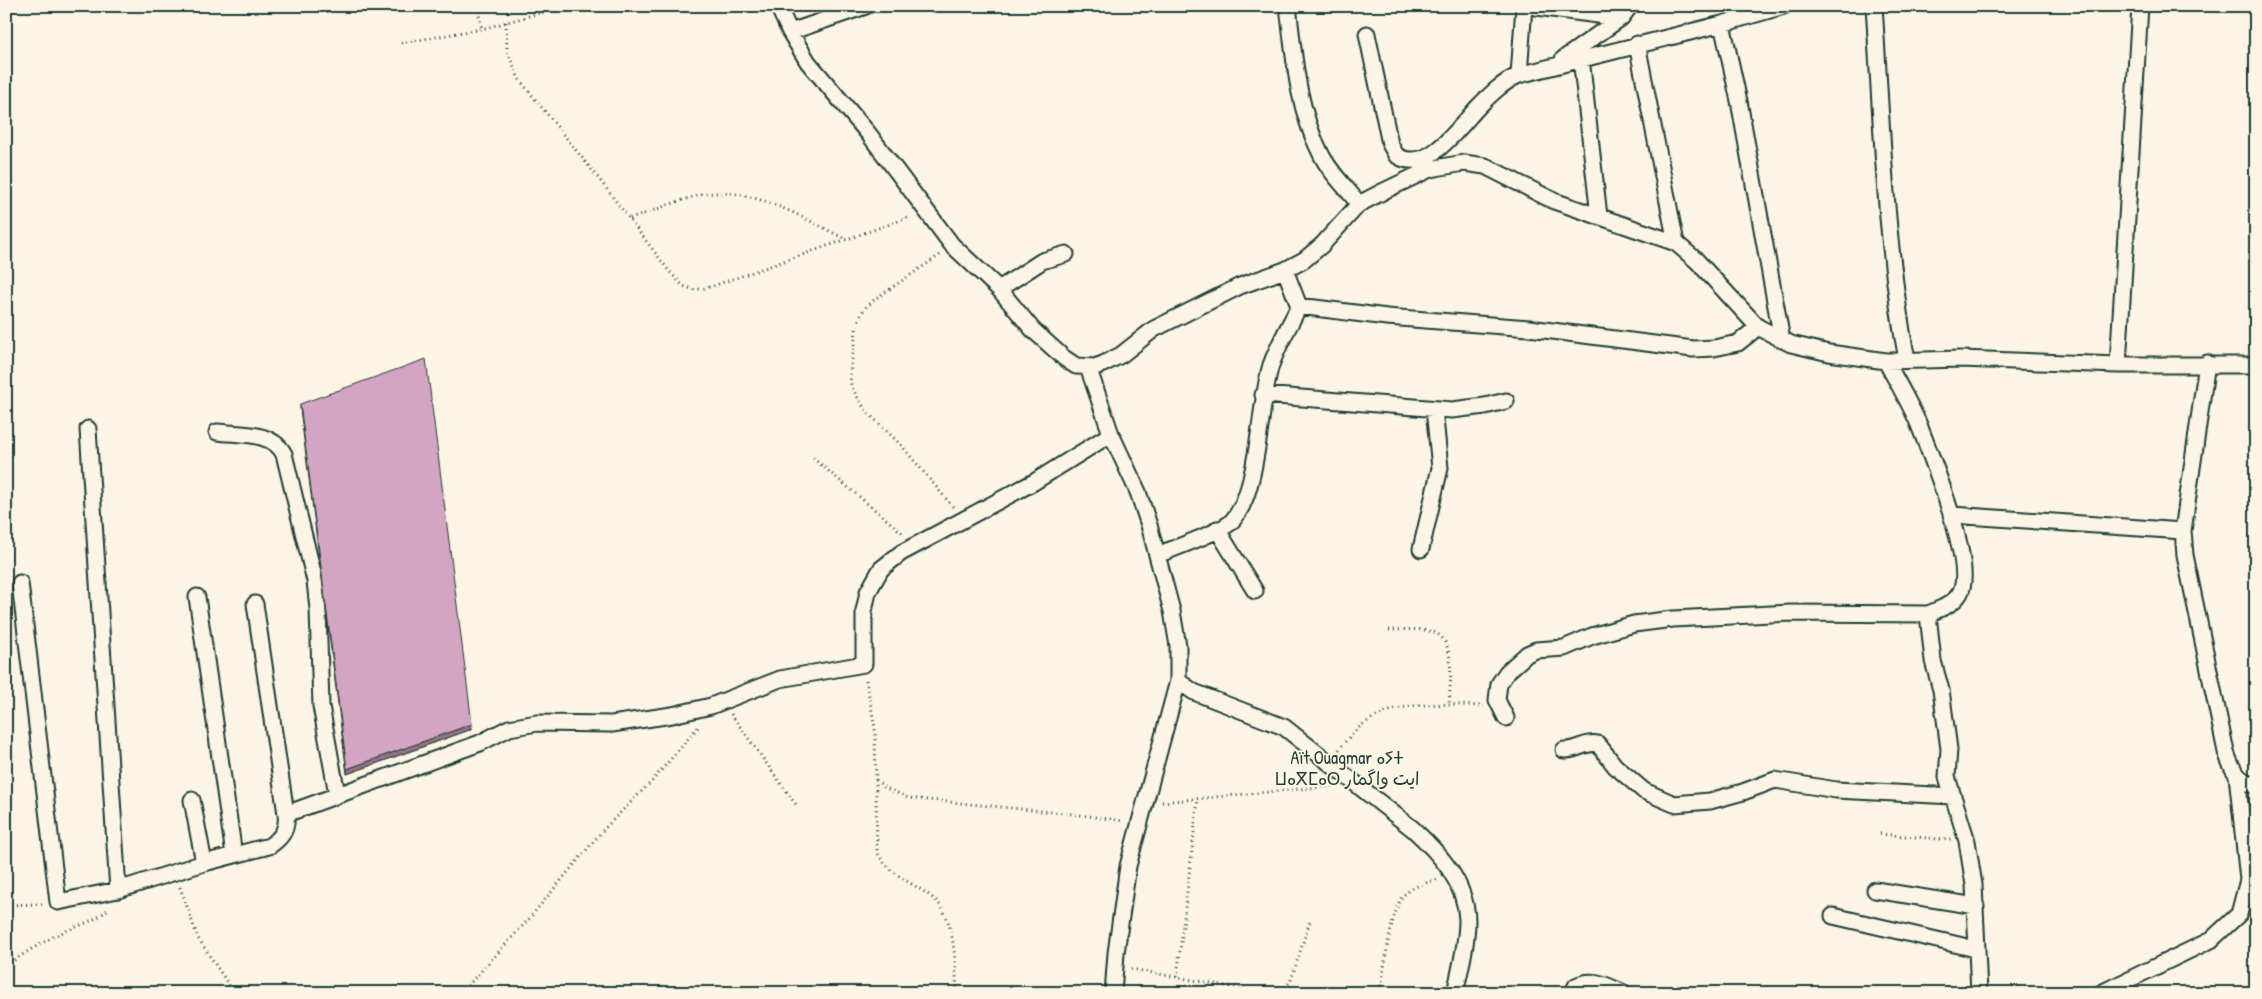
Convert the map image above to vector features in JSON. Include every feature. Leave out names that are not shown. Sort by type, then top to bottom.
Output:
[{"type":"street","points":[[778,6],[790,32],[808,62],[868,133],[925,211],[952,244],[999,289],[1033,330],[1064,358],[1076,366],[1095,367],[1111,360],[1154,329],[1240,286],[1285,270],[1304,260],[1322,245],[1359,204],[1430,168],[1464,163],[1485,166],[1554,201],[1676,243],[1697,261],[1758,327],[1791,344],[1829,353],[1886,361],[1961,359],[2118,365],[2256,364]]},
{"type":"street","points":[[790,32],[866,6]]},
{"type":"street","points":[[1288,6],[1298,81],[1311,130],[1320,153],[1336,177],[1359,204]]},
{"type":"street","points":[[1519,75],[1524,6]]},
{"type":"street","points":[[1529,6],[1625,12]]},
{"type":"street","points":[[1367,34],[1390,144],[1396,155],[1404,160],[1422,158],[1448,142],[1495,91],[1509,79],[1581,58],[1722,24],[1784,6]]},
{"type":"street","points":[[1874,6],[1890,234],[1900,320],[1907,360]]},
{"type":"street","points":[[2118,365],[2140,6]]},
{"type":"street","points":[[1552,67],[1625,12]]},
{"type":"street","points":[[1722,24],[1739,101],[1782,340]]},
{"type":"street","points":[[1638,44],[1676,243]]},
{"type":"street","points":[[1581,58],[1599,216]]},
{"type":"street","points":[[999,289],[1042,261],[1066,254]]},
{"type":"street","points":[[1157,555],[1229,524],[1241,508],[1246,496],[1263,395],[1271,364],[1299,306],[1285,270]]},
{"type":"street","points":[[1299,306],[1387,317],[1528,328],[1693,349],[1714,348],[1738,343],[1758,327]]},
{"type":"street","points":[[1503,712],[1497,693],[1499,684],[1507,672],[1527,654],[1536,650],[1564,648],[1592,636],[1634,624],[1673,618],[1791,613],[1928,614],[1949,605],[1960,593],[1963,584],[1959,540],[1919,425],[1886,361]]},
{"type":"street","points":[[2101,993],[2211,940],[2238,914],[2248,880],[2237,775],[2229,760],[2219,726],[2185,555],[2182,531],[2207,363]]},
{"type":"street","points":[[1088,367],[1111,434],[1138,492],[1174,620],[1178,646],[1178,681],[1128,866],[1113,993]]},
{"type":"street","points":[[1263,395],[1434,409],[1466,409],[1506,401]]},
{"type":"street","points":[[1421,549],[1440,468],[1434,409]]},
{"type":"street","points":[[88,429],[118,890]]},
{"type":"street","points":[[217,432],[266,438],[275,442],[284,454],[315,581],[318,609],[321,706],[336,794]]},
{"type":"street","points":[[286,814],[480,742],[509,728],[537,723],[612,724],[639,721],[716,704],[780,679],[864,664],[864,611],[868,592],[881,569],[901,553],[1034,482],[1111,434]]},
{"type":"street","points":[[1952,516],[2182,531]]},
{"type":"street","points":[[1218,529],[1255,591]]},
{"type":"street","points":[[20,583],[58,902],[118,890],[204,863],[269,846],[277,841],[286,829],[286,814],[255,604]]},
{"type":"street","points":[[197,598],[234,855]]},
{"type":"street","points":[[1928,614],[1933,661],[1941,690],[1949,749],[1947,778],[1967,841],[1976,906],[1979,993]]},
{"type":"street","points":[[1178,681],[1194,692],[1284,727],[1413,829],[1443,859],[1453,874],[1462,894],[1467,920],[1455,993]]},
{"type":"street","points":[[1564,750],[1573,751],[1591,743],[1598,744],[1615,766],[1644,791],[1674,804],[1710,801],[1743,792],[1775,780],[1836,790],[1953,796]]},
{"type":"street","points":[[2237,775],[2256,785]]},
{"type":"street","points":[[192,800],[204,863]]},
{"type":"street","points":[[1875,890],[1976,906]]},
{"type":"street","points":[[1833,916],[1976,949]]},
{"type":"street","points":[[1573,993],[1576,986],[1587,981],[1596,982],[1624,993]]},
{"type":"path","points":[[478,6],[482,29]]},
{"type":"path","points":[[401,44],[482,29],[565,6]]},
{"type":"path","points":[[506,22],[507,51],[518,79],[668,271],[683,286],[695,290],[710,287],[925,211]]},
{"type":"path","points":[[630,220],[701,195],[742,194],[790,210],[846,239]]},
{"type":"path","points":[[952,244],[933,261],[875,298],[864,309],[857,324],[850,373],[851,386],[866,411],[900,445],[963,519]]},
{"type":"path","points":[[813,458],[876,508],[916,545]]},
{"type":"path","points":[[1389,630],[1434,632],[1443,638],[1448,650],[1450,671],[1449,704]]},
{"type":"path","points":[[864,664],[875,728],[877,852],[883,863],[898,877],[934,899],[941,906],[952,935],[957,993]]},
{"type":"path","points":[[462,993],[528,920],[604,829],[680,750],[716,704],[797,806]]},
{"type":"path","points":[[1331,764],[1350,735],[1361,724],[1397,709],[1449,704],[1503,712]]},
{"type":"path","points":[[876,780],[892,792],[908,798],[1073,814],[1140,823]]},
{"type":"path","points":[[1145,804],[1355,783]]},
{"type":"path","points":[[1177,977],[1198,799]]},
{"type":"path","points":[[1880,834],[1967,841]]},
{"type":"path","points":[[175,872],[198,938],[234,993]]},
{"type":"path","points":[[1381,986],[1398,901],[1406,892],[1453,874]]},
{"type":"path","points":[[6,966],[40,944],[104,914],[116,901],[118,890]]},
{"type":"path","points":[[6,900],[8,904],[30,905],[58,902]]},
{"type":"path","points":[[1276,993],[1290,983],[1310,921]]},
{"type":"path","points":[[1115,967],[1266,993]]},
{"type":"building","points":[[426,359],[472,724],[347,769],[300,404]]},
{"type":"district","name":"Aït Ouagmar ⴰⵢⵜ ⵡⴰⴳⵎⴰⵔ ايت واگمار","points":[[1347,768]]}]
